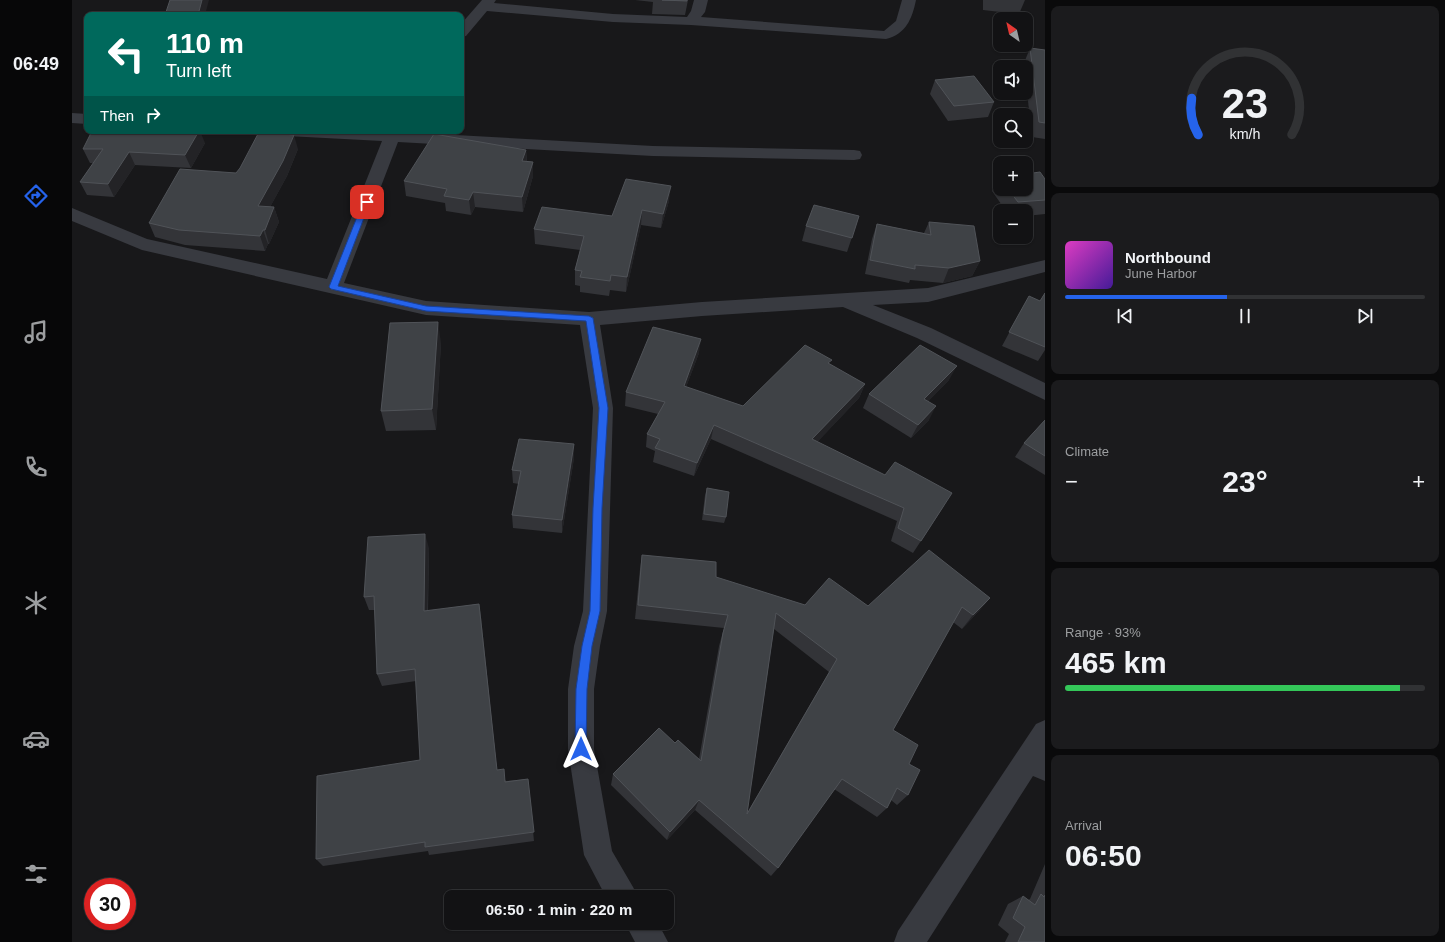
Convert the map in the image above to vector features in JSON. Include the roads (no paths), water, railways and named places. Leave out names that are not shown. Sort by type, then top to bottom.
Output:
[{"type":"street","points":[[691,21],[698,12],[701,0]]},
{"type":"street","points":[[464,29],[486,3],[587,16],[656,21],[691,21],[886,35],[899,29],[906,16],[909,0]]},
{"type":"street","points":[[72,118],[84,119]]},
{"type":"street","points":[[333,287],[393,134],[653,151],[854,155]]},
{"type":"street","points":[[72,214],[142,244],[426,308],[589,318],[702,309],[928,295],[1045,266]]},
{"type":"street","points":[[845,301],[924,333],[1045,392]]},
{"type":"street","points":[[589,318],[604,408],[598,508],[595,611],[587,646],[581,689],[581,749],[598,855],[619,890]]},
{"type":"street","points":[[909,942],[1037,763],[1045,733]]},
{"type":"street","points":[[645,930],[653,942]]}]
